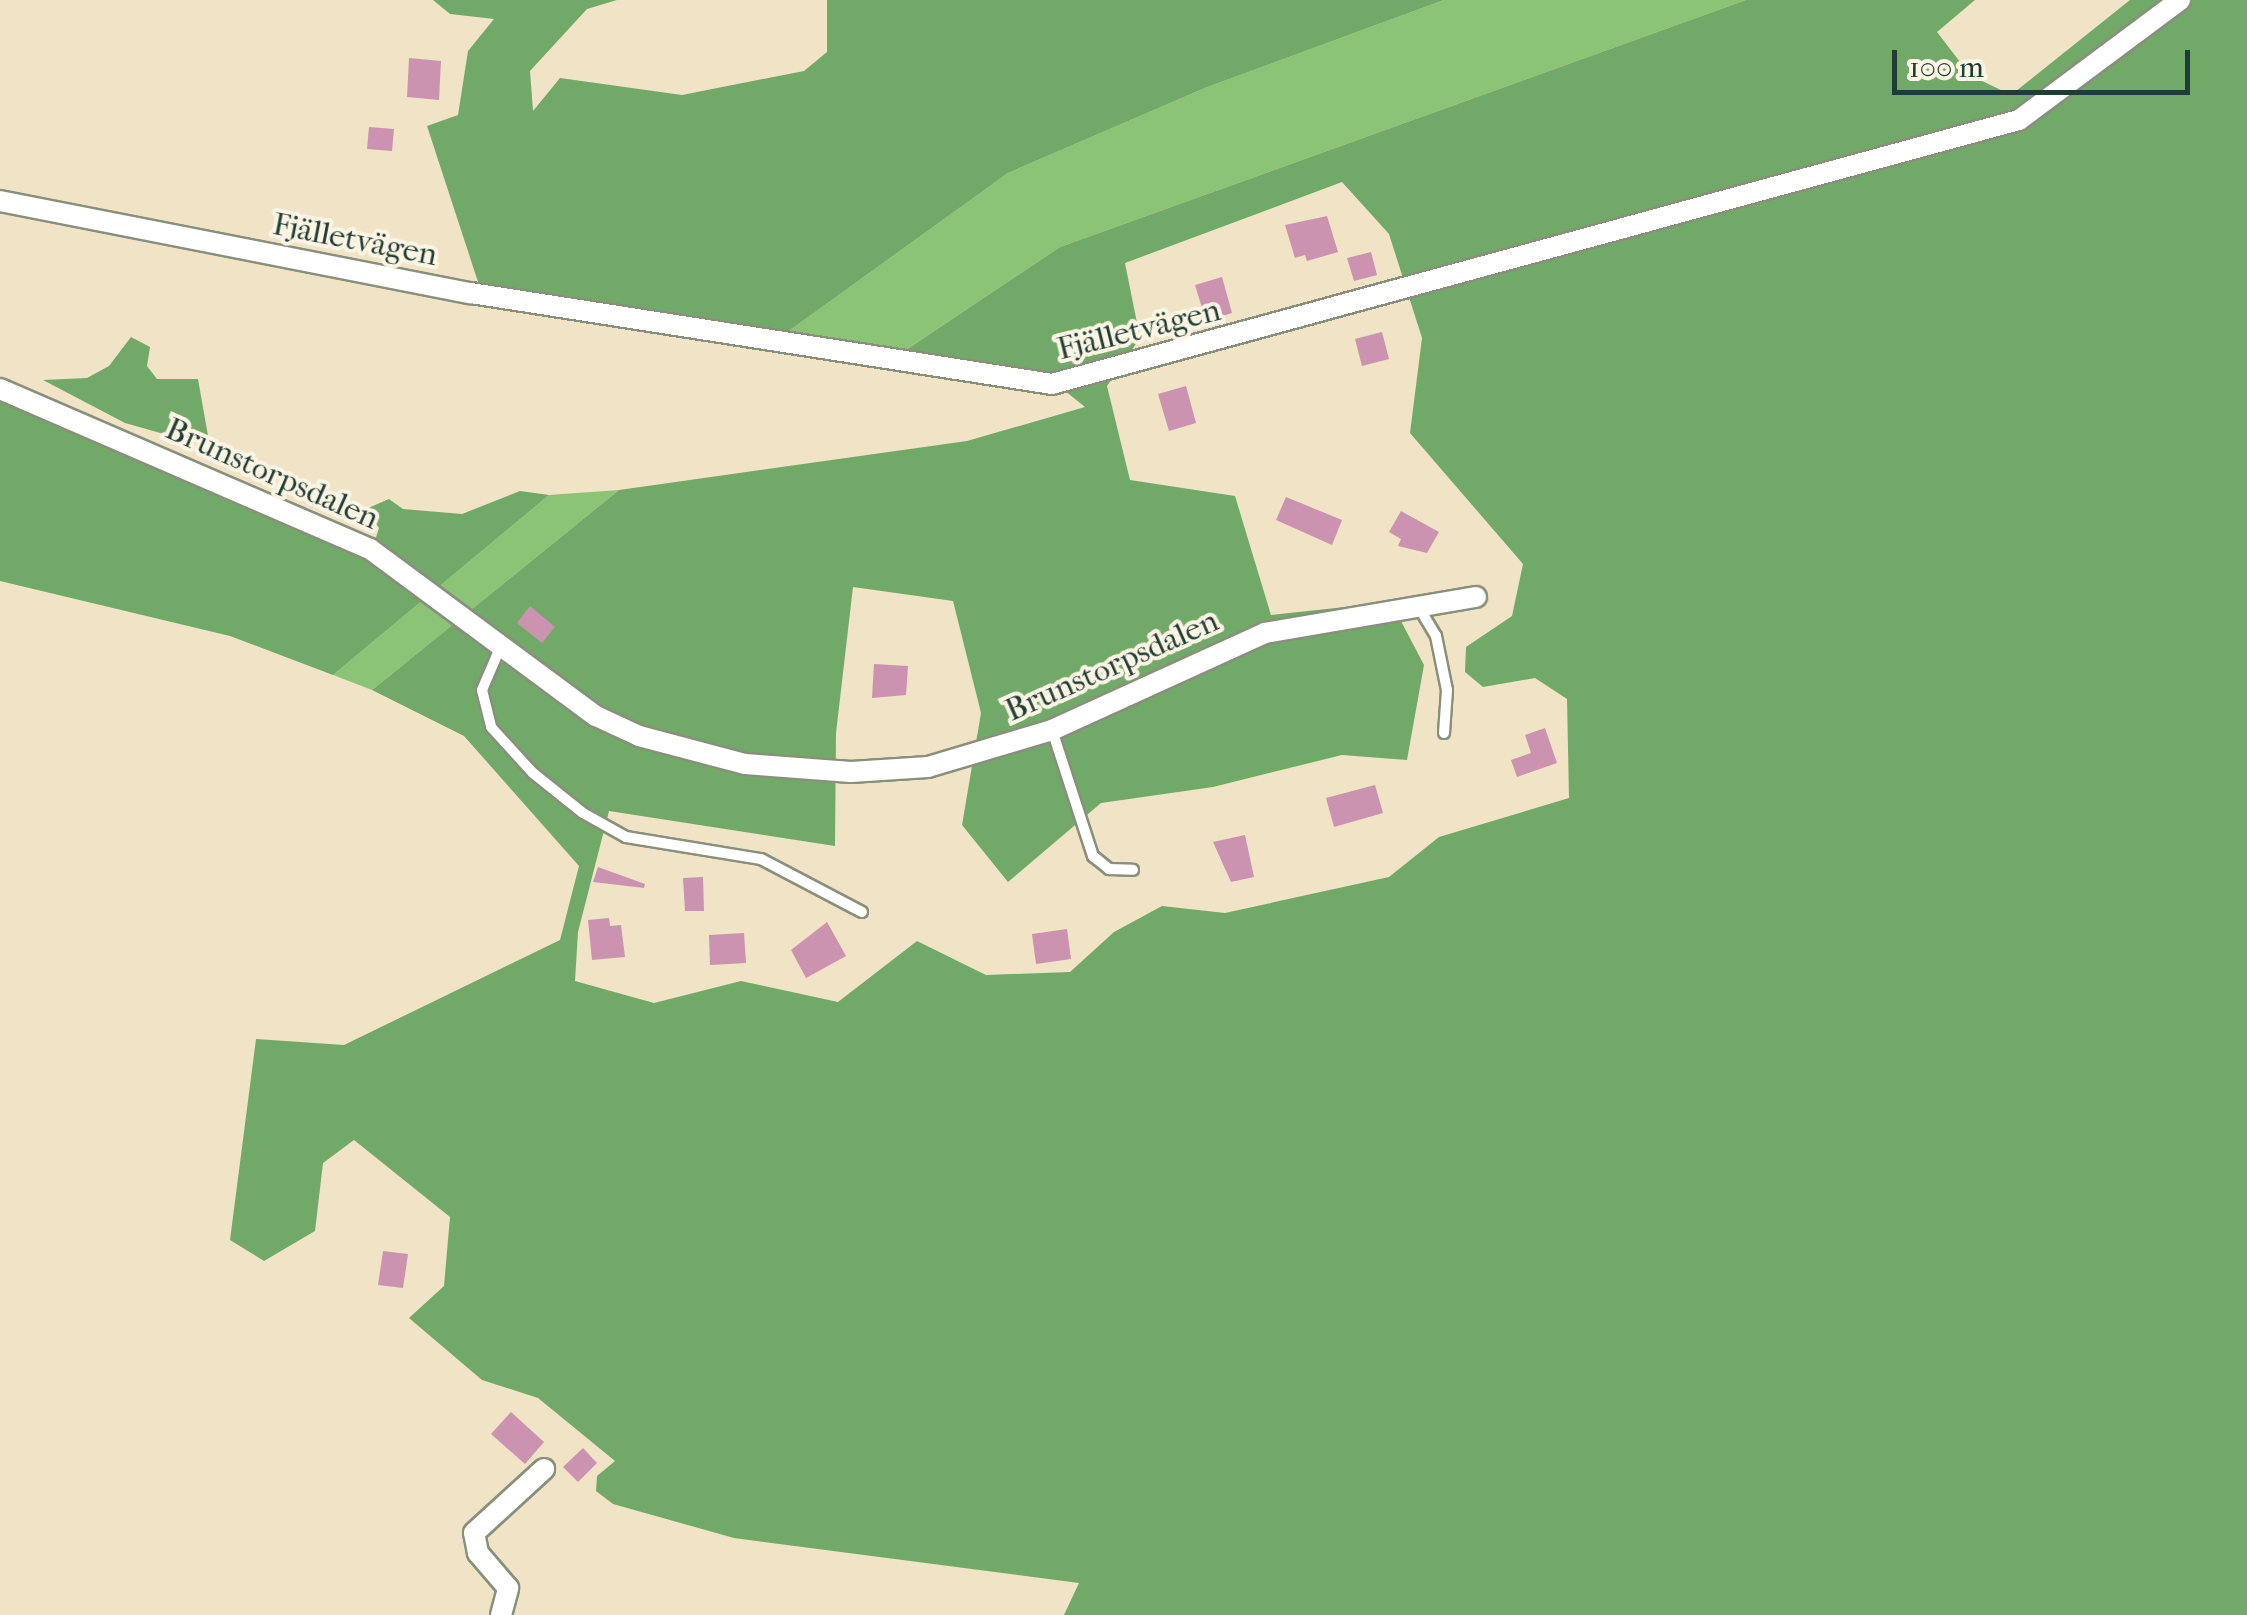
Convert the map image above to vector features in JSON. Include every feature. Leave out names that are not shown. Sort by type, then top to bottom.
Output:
[{"type":"street","name":"Fjälletvägen","points":[[0,201],[471,293],[1052,384],[2019,120],[2180,0]]},
{"type":"street","name":"Brunstorpsdalen","points":[[0,389],[370,550],[442,598],[500,648],[596,716],[639,736],[745,764],[851,772],[928,767],[1052,730],[1250,638],[1476,597]]},
{"type":"street","points":[[501,1615],[508,1588],[478,1552],[474,1533],[544,1469]]},
{"type":"lane","points":[[1417,605],[1436,636],[1447,690],[1444,734]]},
{"type":"lane","points":[[500,648],[482,690],[492,727],[533,773],[583,813],[626,836],[761,859],[862,912]]},
{"type":"lane","points":[[1052,730],[1092,856],[1109,869],[1133,870]]},
{"type":"green space","points":[[433,0],[617,0],[587,9],[530,71],[533,111],[560,78],[682,95],[804,71],[827,52],[827,0],[1444,0],[1205,88],[1008,173],[786,333],[480,288],[427,126],[458,115],[468,51],[494,19],[450,14]]},
{"type":"green space","points":[[1444,0],[1746,0],[1060,247],[906,350],[786,333],[1008,173],[1205,88]]},
{"type":"green space","points":[[1746,0],[1975,0],[1937,32],[1970,75],[2011,95],[2130,0],[2247,0],[2247,1615],[1064,1615],[1079,1583],[734,1538],[613,1504],[596,1491],[597,1476],[615,1461],[538,1398],[482,1380],[409,1318],[444,1286],[450,1217],[354,1140],[323,1163],[315,1231],[264,1261],[230,1240],[256,1039],[344,1045],[560,940],[579,866],[464,736],[372,690],[619,490],[967,441],[1085,407],[1039,370],[906,350],[1060,247]],"holes":[[[1342,182],[1389,234],[1422,338],[1410,433],[1523,564],[1512,616],[1466,647],[1465,672],[1483,687],[1535,678],[1567,699],[1569,798],[1439,837],[1389,877],[1225,913],[1162,906],[1114,932],[1070,972],[986,975],[917,941],[838,1002],[741,981],[654,1003],[575,981],[578,932],[609,811],[835,846],[836,733],[853,587],[953,601],[981,713],[962,825],[1008,882],[1101,803],[1213,787],[1342,755],[1407,760],[1424,665],[1391,602],[1271,615],[1235,496],[1130,480],[1107,386],[1140,338],[1125,263]]]},
{"type":"green space","points":[[131,337],[150,347],[147,366],[157,379],[198,379],[210,447],[125,423],[43,380],[87,378],[109,366]]},
{"type":"green space","points":[[0,395],[218,485],[369,560],[379,528],[366,509],[389,499],[403,509],[462,514],[520,491],[549,495],[333,675],[230,636],[0,581]]},
{"type":"green space","points":[[619,490],[372,690],[333,675],[549,495]]},
{"type":"building","points":[[409,58],[441,61],[439,100],[407,97]]},
{"type":"building","points":[[369,127],[394,129],[392,151],[367,149]]},
{"type":"building","points":[[1327,216],[1338,252],[1307,261],[1305,255],[1295,258],[1285,225]]},
{"type":"building","points":[[1371,252],[1377,275],[1354,281],[1347,258]]},
{"type":"building","points":[[1222,277],[1232,313],[1206,321],[1195,285]]},
{"type":"building","points":[[1382,332],[1389,359],[1362,366],[1355,339]]},
{"type":"building","points":[[1186,386],[1196,423],[1169,431],[1158,394]]},
{"type":"building","points":[[1286,497],[1342,520],[1332,545],[1276,520]]},
{"type":"building","points":[[1401,511],[1439,532],[1427,553],[1398,546],[1401,539],[1389,532]]},
{"type":"building","points":[[530,606],[555,627],[542,643],[517,623]]},
{"type":"building","points":[[874,664],[908,666],[906,695],[872,698]]},
{"type":"building","points":[[1545,728],[1557,763],[1517,777],[1511,760],[1531,753],[1525,735]]},
{"type":"building","points":[[1375,785],[1383,813],[1334,827],[1326,798]]},
{"type":"building","points":[[1245,835],[1254,877],[1231,882],[1213,842]]},
{"type":"building","points":[[598,867],[645,884],[644,888],[593,882]]},
{"type":"building","points":[[703,877],[704,911],[685,911],[683,878]]},
{"type":"building","points":[[609,918],[610,926],[621,925],[625,957],[592,960],[588,920]]},
{"type":"building","points":[[827,922],[846,956],[806,978],[791,950]]},
{"type":"building","points":[[1067,929],[1071,959],[1036,964],[1032,934]]},
{"type":"building","points":[[744,933],[746,963],[710,965],[709,935]]},
{"type":"building","points":[[383,1251],[408,1254],[403,1288],[378,1285]]},
{"type":"building","points":[[511,1412],[544,1442],[525,1464],[491,1434]]},
{"type":"building","points":[[583,1448],[597,1463],[578,1482],[563,1467]]}]
